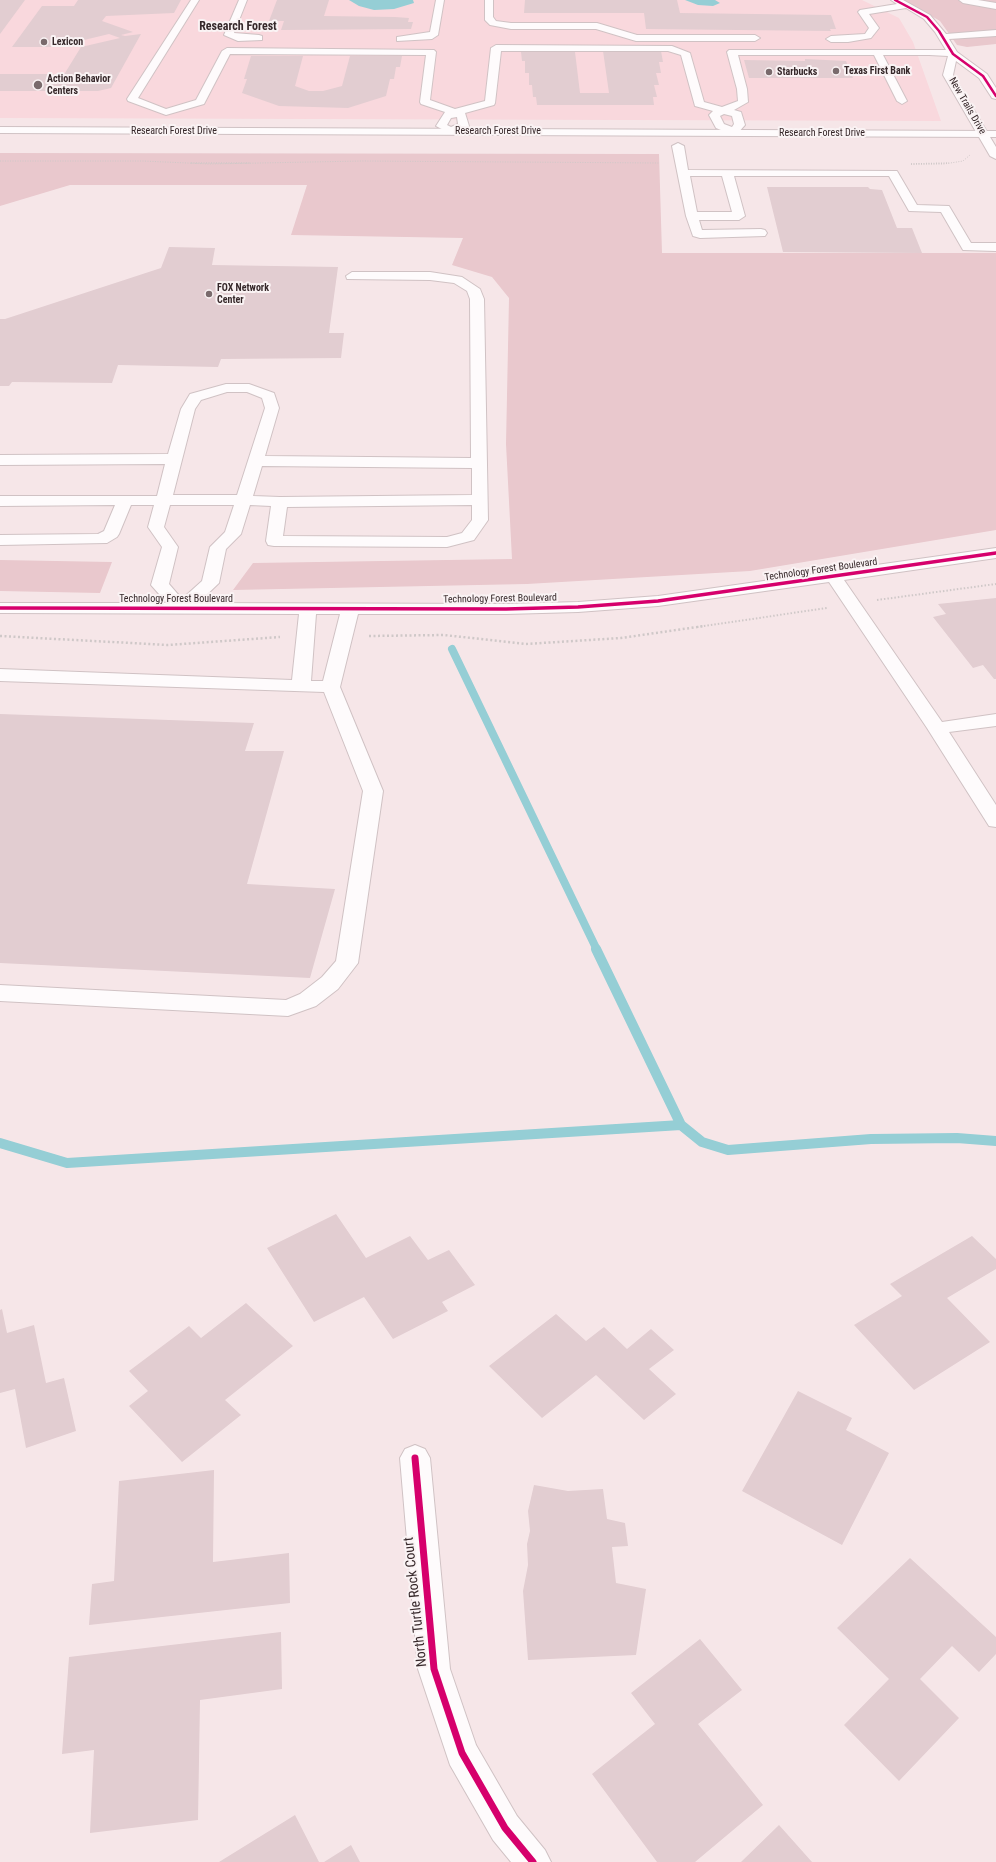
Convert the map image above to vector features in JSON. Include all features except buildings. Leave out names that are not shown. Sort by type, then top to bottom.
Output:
[{"type":"street","points":[[159,130],[167,124],[170,115],[132,99],[195,0]]},
{"type":"street","points":[[243,0],[229,32],[230,35],[238,38],[269,38]]},
{"type":"street","points":[[393,39],[432,36],[435,33],[440,0]]},
{"type":"street","points":[[489,0],[488,18],[493,23],[512,26],[597,26],[636,38],[762,38]]},
{"type":"street","name":"New Trails Drive","points":[[895,0],[907,5],[927,17],[954,54],[983,76],[996,96]]},
{"type":"street","points":[[963,0],[996,6]]},
{"type":"street","points":[[824,39],[848,39],[868,36],[874,28],[863,12],[907,5]]},
{"type":"street","points":[[943,37],[996,33]]},
{"type":"street","points":[[455,113],[490,103],[496,48],[669,48],[685,52],[699,104],[723,111]]},
{"type":"street","points":[[166,113],[200,102],[227,51],[431,52],[425,102],[462,115],[464,126],[451,131]]},
{"type":"street","points":[[733,132],[720,126],[714,115],[743,102],[742,89],[732,52],[877,52],[954,54]]},
{"type":"street","points":[[877,52],[902,101]]},
{"type":"street","name":"New Trails Drive","points":[[954,54],[948,75],[982,134],[994,150]]},
{"type":"street","name":"Research Forest Drive","points":[[0,130],[996,134]]},
{"type":"street","points":[[429,143],[470,131]]},
{"type":"street","points":[[678,146],[692,216],[697,233],[761,233]]},
{"type":"street","points":[[976,150],[994,150]]},
{"type":"street","points":[[682,168],[726,173],[893,173],[913,208],[945,209],[967,247],[996,247]]},
{"type":"street","points":[[692,216],[739,216],[726,173]]},
{"type":"street","points":[[280,502],[274,541],[447,542],[468,537],[480,520],[477,299],[473,289],[457,280],[430,276],[352,276]]},
{"type":"street","points":[[226,388],[249,388],[269,396],[272,408],[233,534],[218,547],[210,583],[182,608],[160,585],[170,547],[156,527],[174,459],[188,409],[194,396],[226,388]]},
{"type":"street","points":[[0,460],[174,459]]},
{"type":"street","points":[[256,461],[479,463]]},
{"type":"street","points":[[0,501],[163,502],[244,500],[280,502],[480,500]]},
{"type":"street","points":[[0,540],[102,539],[111,534],[124,502]]},
{"type":"street","name":"Technology Forest Boulevard","points":[[0,608],[506,609],[578,607],[658,600],[834,577],[996,553]]},
{"type":"street","points":[[834,577],[937,728],[996,821]]},
{"type":"street","points":[[301,686],[308,608]]},
{"type":"street","points":[[0,993],[288,1008],[308,1000],[330,983],[347,963],[374,791],[331,687],[350,609]]},
{"type":"street","points":[[0,675],[331,687]]},
{"type":"street","points":[[937,728],[996,720]]},
{"type":"street","name":"North Turtle Rock Court","points":[[414,1458],[434,1669],[462,1753],[505,1828],[533,1862]]},
{"type":"path","points":[[904,164],[944,164],[963,161],[976,150]]},
{"type":"path","points":[[0,161],[143,161],[209,164],[362,161],[682,168]]},
{"type":"shaded area","points":[[0,0],[862,0],[899,18],[913,42],[941,121],[0,118]]},
{"type":"shaded area","points":[[904,0],[996,0],[996,44],[967,47],[957,45],[940,21]]},
{"type":"shaded area","points":[[0,153],[659,154],[662,253],[996,253],[996,530],[750,571],[527,584],[233,590],[253,563],[512,559],[506,444],[509,298],[492,277],[452,265],[463,238],[291,235],[307,185],[70,185],[0,206]]},
{"type":"shaded area","points":[[0,560],[112,562],[100,593],[0,591]]},
{"type":"water","points":[[349,0],[413,0],[414,3],[394,9],[374,10],[359,6]]},
{"type":"water","points":[[685,0],[715,0],[720,3],[713,6],[698,5]]},
{"type":"waterway","points":[[452,649],[597,950]]},
{"type":"waterway","points":[[596,949],[681,1125]]},
{"type":"waterway","points":[[0,1143],[67,1163],[681,1125]]},
{"type":"waterway","points":[[681,1125],[702,1142],[728,1150],[871,1139],[957,1138],[996,1141]]},
{"type":"cycle path","points":[[895,0],[907,5],[927,17],[939,31],[953,54],[983,76],[996,96]]},
{"type":"cycle path","points":[[0,608],[506,609],[578,607],[658,601],[996,553]]},
{"type":"cycle path","points":[[415,1458],[434,1669],[462,1753],[505,1828],[533,1862]]},
{"type":"place","name":"Lexicon","points":[[44,42]]},
{"type":"place","name":"Texas First Bank","points":[[836,71]]},
{"type":"place","name":"Starbucks","points":[[769,72]]},
{"type":"place","name":"Action Behavior Centers","points":[[38,85]]},
{"type":"place","name":"FOX Network Center","points":[[209,294]]},
{"type":"district","name":"Research Forest","points":[[238,27]]}]
